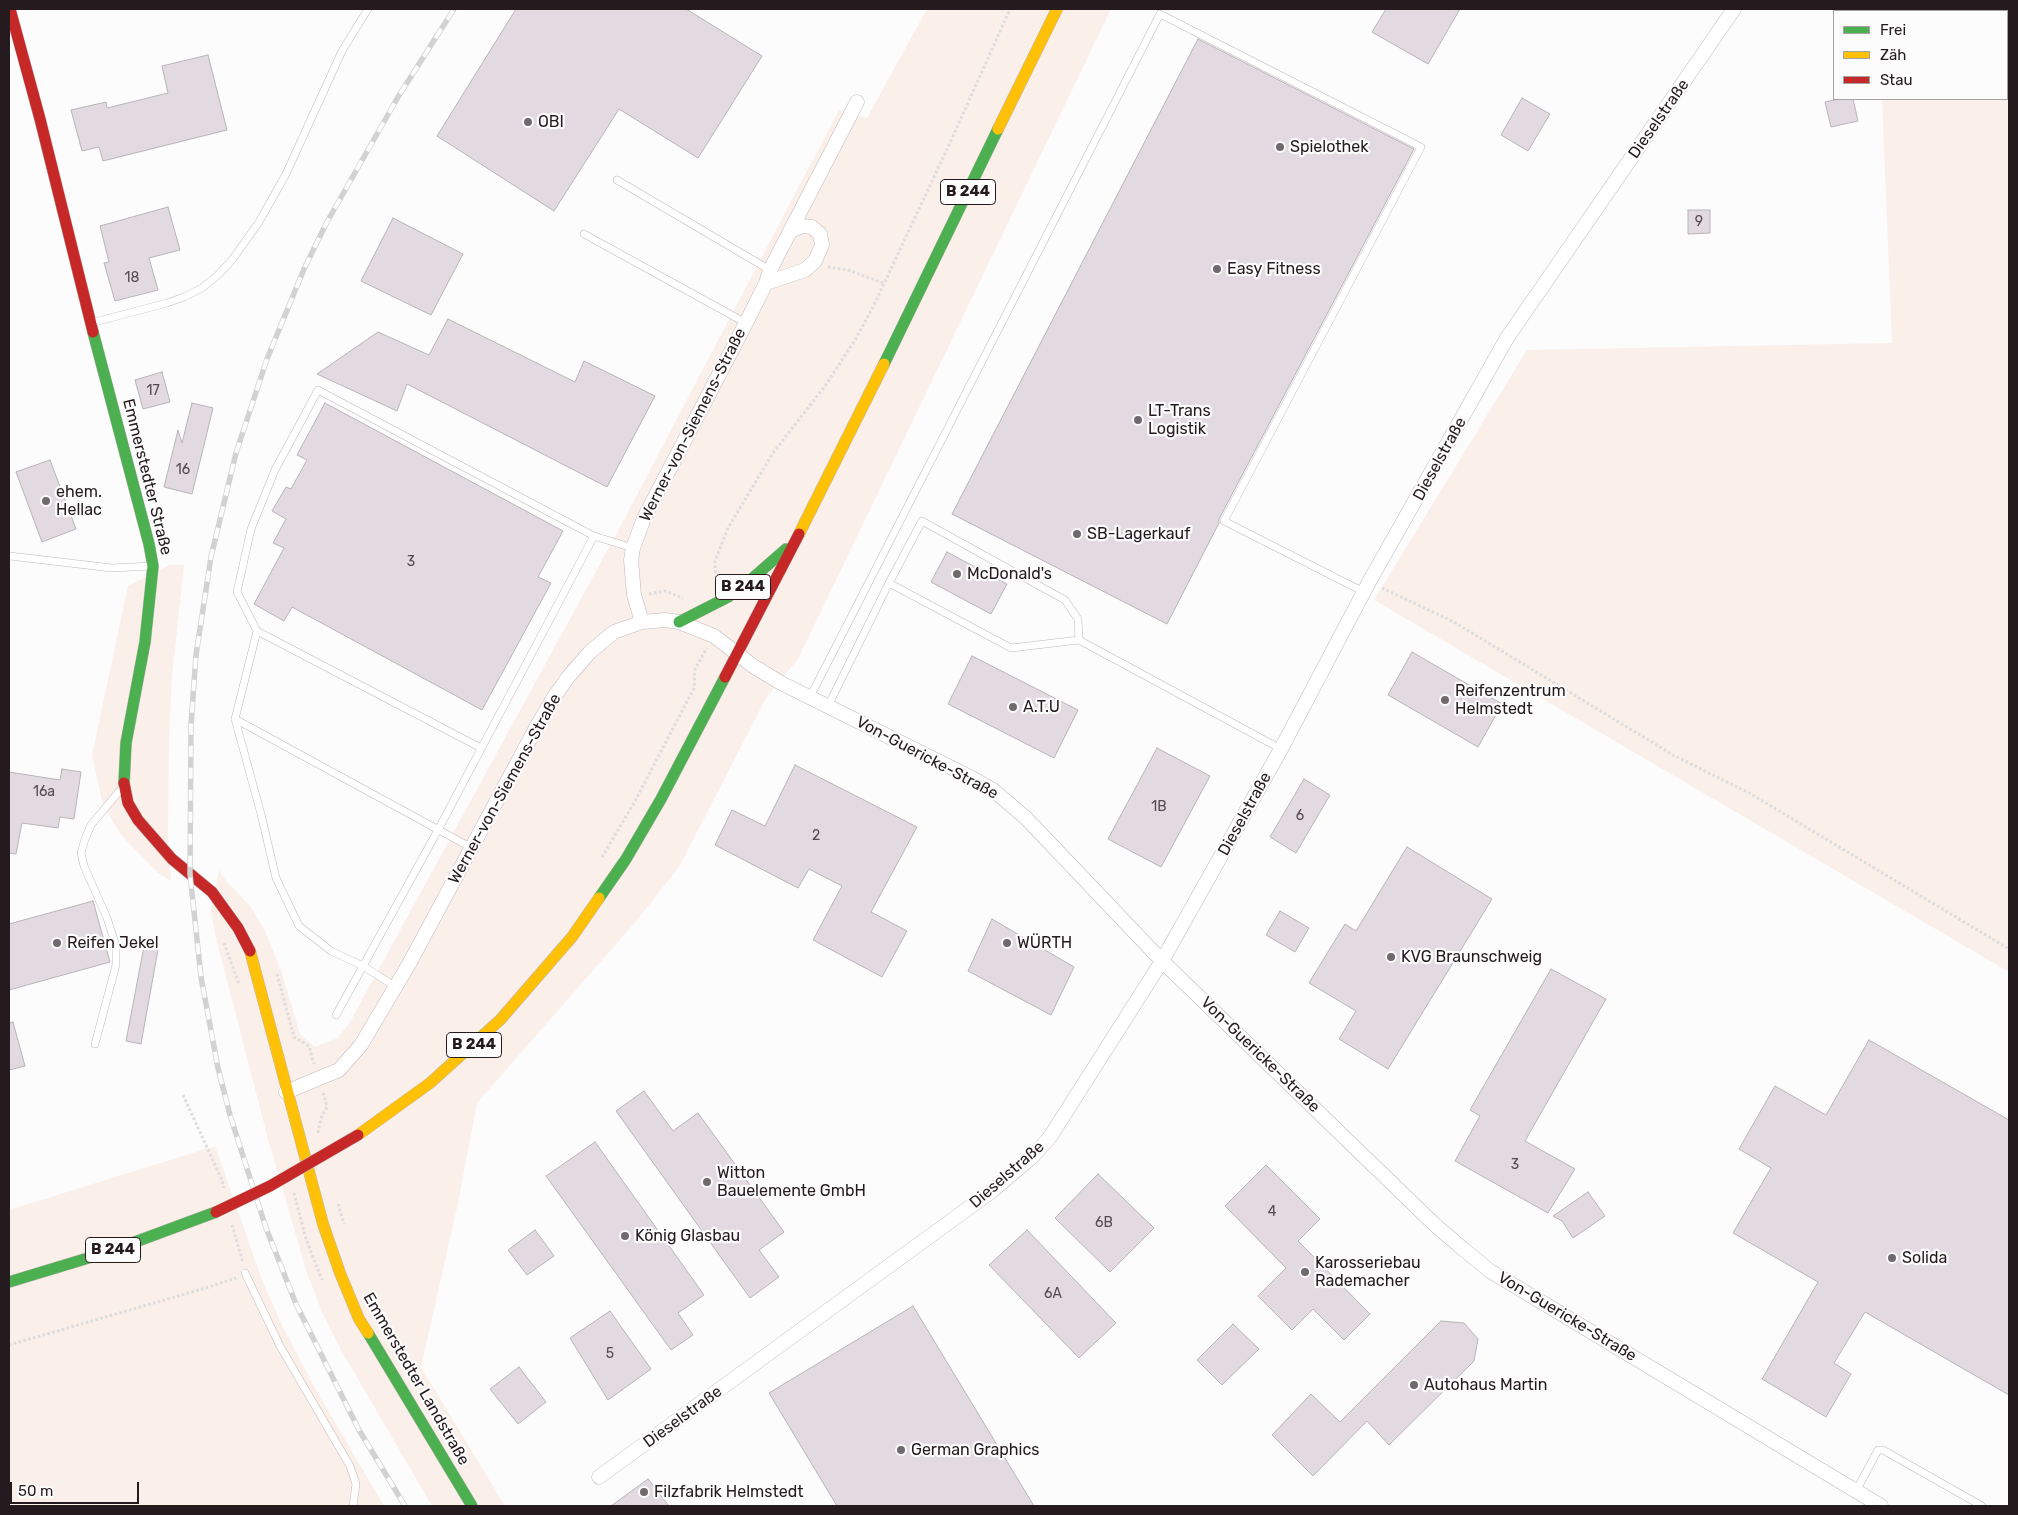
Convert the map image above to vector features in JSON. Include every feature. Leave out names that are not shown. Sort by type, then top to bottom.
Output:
[{"type":"main road","name":"Emmerstedter Straße","points":[[10,9],[19,54],[149,544],[153,566],[145,642],[126,743],[124,786],[128,803],[138,820],[172,859],[212,892],[238,928],[251,953],[286,1092]]},
{"type":"main road","name":"B 244","points":[[9,1282],[108,1252],[216,1212],[285,1178],[358,1135],[430,1083],[474,1045],[500,1020],[572,937],[626,859],[661,800],[797,538],[907,318],[1057,9]]},
{"type":"main road","name":"B 244","points":[[679,622],[726,599],[746,584],[797,538]]},
{"type":"main road","name":"Emmerstedter Landstraße","points":[[286,1092],[323,1224],[359,1319],[472,1506]]},
{"type":"street","name":"Dieselstraße","points":[[599,1477],[992,1191],[1032,1157],[1050,1137],[1162,960],[1281,749],[1367,587],[1507,338],[1734,9]]},
{"type":"street","name":"Werner-von-Siemens-Straße","points":[[286,1092],[339,1070],[352,1058],[396,987],[554,697],[590,652],[614,632],[642,622],[634,598],[631,575],[633,548],[644,518],[746,323],[857,102]]},
{"type":"street","points":[[768,277],[805,270],[815,261],[822,245],[820,234],[812,227],[802,226],[791,231]]},
{"type":"street","name":"Von-Guericke-Straße","points":[[642,622],[665,620],[679,622],[714,636],[766,675],[993,790],[1026,818],[1162,960],[1434,1224],[1490,1271],[1881,1506]]},
{"type":"lane","points":[[91,323],[168,304],[184,297],[202,288],[232,260],[259,222],[286,174],[342,51],[368,9]]},
{"type":"lane","points":[[810,697],[1160,14],[1421,147],[1224,520],[1367,587]]},
{"type":"lane","points":[[616,180],[768,277]]},
{"type":"lane","points":[[584,234],[746,323]]},
{"type":"lane","points":[[481,748],[257,631],[237,592],[251,529],[275,470],[318,390],[594,536],[633,548]]},
{"type":"lane","points":[[828,706],[922,521],[1065,600],[1078,619],[1078,640]]},
{"type":"lane","points":[[336,1015],[438,830],[594,536]]},
{"type":"lane","points":[[10,556],[112,568],[153,566]]},
{"type":"lane","points":[[889,583],[1012,648],[1078,640],[1281,749]]},
{"type":"lane","points":[[257,631],[235,719],[276,878],[299,926],[331,951],[362,966],[396,987]]},
{"type":"lane","points":[[235,719],[472,848]]},
{"type":"lane","points":[[95,1044],[116,965],[116,946],[107,918],[84,866],[81,853],[91,825],[124,786]]},
{"type":"lane","points":[[245,1273],[280,1346],[350,1466],[356,1484],[353,1506]]},
{"type":"lane","points":[[1856,1491],[1878,1450],[1883,1450],[1982,1506]]},
{"type":"path","points":[[726,599],[715,570],[715,561],[728,528],[774,453],[814,402],[847,354],[873,307],[1010,9]]},
{"type":"path","points":[[805,270],[831,266],[883,283]]},
{"type":"path","points":[[1367,587],[1454,622],[1673,755],[1751,794],[2009,948]]},
{"type":"path","points":[[634,598],[665,591],[681,598],[690,598]]},
{"type":"path","points":[[601,860],[634,803],[694,688],[695,669],[714,636]]},
{"type":"path","points":[[275,969],[286,1002],[294,1037],[309,1046],[327,1107],[321,1118],[318,1133],[320,1142]]},
{"type":"path","points":[[183,1095],[222,1180],[226,1197]]},
{"type":"path","points":[[336,1195],[346,1232]]},
{"type":"path","points":[[9,1345],[228,1281],[245,1273],[231,1222]]},
{"type":"shaded area","points":[[927,9],[1111,9],[798,659],[766,698],[679,867],[638,919],[477,1103],[458,1203],[421,1367],[505,1506],[432,1506],[341,1350],[322,1312],[306,1270],[268,1139],[215,934],[211,910],[219,870],[227,882],[251,907],[265,931],[282,973],[300,1034],[315,1047],[338,1038],[350,1022],[618,531],[839,110],[867,118]]},
{"type":"shaded area","points":[[2009,9],[2009,972],[1374,600],[1527,350],[1892,343],[1882,100],[2008,100],[2008,10],[1878,10]]},
{"type":"shaded area","points":[[169,565],[184,565],[172,676],[169,739],[168,834],[171,881],[157,872],[121,835],[103,805],[92,755],[128,586]]},
{"type":"shaded area","points":[[215,1146],[262,1280],[281,1323],[316,1390],[384,1506],[9,1506],[9,1210]]},
{"type":"building","name":"OBI","points":[[516,9],[686,9],[762,56],[698,158],[619,109],[554,211],[437,136]]},
{"type":"building","points":[[1386,9],[1460,9],[1428,64],[1372,32]]},
{"type":"building","points":[[1198,39],[1414,149],[1219,519],[1219,523],[1167,624],[952,514]]},
{"type":"building","points":[[208,55],[227,130],[103,161],[99,147],[82,151],[71,110],[106,102],[107,108],[168,93],[162,66]]},
{"type":"building","points":[[1522,98],[1550,114],[1528,151],[1501,135]]},
{"type":"building","points":[[1853,100],[1858,121],[1831,127],[1825,102]]},
{"type":"building","points":[[168,207],[180,250],[149,258],[158,290],[115,301],[104,263],[109,262],[100,226]]},
{"type":"building","points":[[1688,210],[1710,210],[1710,233],[1688,234]]},
{"type":"building","points":[[393,218],[463,254],[431,315],[361,281]]},
{"type":"building","points":[[448,319],[575,382],[584,361],[655,396],[607,487],[407,384],[397,411],[317,374],[378,332],[429,355]]},
{"type":"building","points":[[162,372],[170,402],[143,409],[135,380]]},
{"type":"building","points":[[192,403],[213,408],[192,494],[164,487],[178,430],[182,443]]},
{"type":"building","points":[[325,403],[563,531],[538,577],[551,583],[482,710],[292,607],[284,621],[254,604],[284,548],[273,543],[286,519],[272,511],[286,487],[291,489],[307,460],[297,455]]},
{"type":"building","name":"ehem. Hellac","points":[[50,460],[76,529],[42,542],[16,472]]},
{"type":"building","points":[[947,552],[1007,584],[991,614],[931,582]]},
{"type":"building","name":"Reifenzentrum Helmstedt","points":[[1412,652],[1502,704],[1478,747],[1388,695]]},
{"type":"building","name":"A.T.U","points":[[972,656],[1078,710],[1054,758],[948,704]]},
{"type":"building","points":[[1157,748],[1210,776],[1161,867],[1108,839]]},
{"type":"building","points":[[795,765],[917,827],[871,912],[907,931],[882,977],[813,940],[842,886],[809,869],[798,888],[715,845],[732,810],[765,826]]},
{"type":"building","points":[[62,769],[81,772],[74,819],[60,817],[58,828],[22,823],[16,854],[9,853],[9,772],[60,780]]},
{"type":"building","points":[[1304,779],[1330,795],[1296,853],[1270,837]]},
{"type":"building","name":"KVG Braunschweig","points":[[1407,847],[1492,899],[1388,1069],[1339,1039],[1356,1011],[1309,983],[1345,924],[1356,931]]},
{"type":"building","name":"Reifen Jekel","points":[[93,901],[110,962],[9,990],[9,924]]},
{"type":"building","points":[[1280,911],[1309,928],[1295,952],[1266,935]]},
{"type":"building","name":"WÜRTH","points":[[992,919],[1074,967],[1051,1015],[968,971]]},
{"type":"building","points":[[145,941],[159,944],[141,1044],[126,1041]]},
{"type":"building","points":[[1551,969],[1606,999],[1525,1141],[1575,1169],[1548,1213],[1455,1161],[1480,1116],[1470,1110]]},
{"type":"building","points":[[13,1022],[25,1066],[9,1070],[9,1023]]},
{"type":"building","name":"Solida","points":[[1869,1040],[2009,1120],[2009,1395],[1865,1312],[1834,1363],[1851,1374],[1826,1417],[1762,1379],[1818,1282],[1733,1233],[1771,1168],[1739,1149],[1775,1086],[1826,1115]]},
{"type":"building","name":"Witton Bauelemente GmbH","points":[[644,1091],[673,1131],[698,1113],[784,1232],[759,1250],[779,1277],[750,1298],[616,1111]]},
{"type":"building","name":"König Glasbau","points":[[595,1142],[704,1295],[678,1313],[693,1335],[671,1350],[546,1176]]},
{"type":"building","points":[[1266,1165],[1320,1219],[1298,1241],[1370,1314],[1344,1340],[1313,1309],[1292,1330],[1258,1296],[1286,1268],[1225,1206]]},
{"type":"building","points":[[1098,1174],[1154,1228],[1110,1272],[1055,1218]]},
{"type":"building","points":[[1588,1192],[1605,1216],[1573,1238],[1562,1221],[1553,1216]]},
{"type":"building","points":[[535,1230],[554,1256],[527,1275],[508,1250]]},
{"type":"building","points":[[1027,1230],[1116,1323],[1079,1358],[989,1265]]},
{"type":"building","name":"German Graphics","points":[[913,1306],[1034,1506],[837,1506],[769,1393]]},
{"type":"building","points":[[610,1311],[651,1369],[608,1400],[570,1338]]},
{"type":"building","name":"Autohaus Martin","points":[[1441,1321],[1464,1323],[1478,1339],[1474,1361],[1389,1445],[1367,1421],[1313,1476],[1272,1435],[1311,1394],[1340,1422]]},
{"type":"building","points":[[1233,1324],[1259,1349],[1222,1385],[1197,1360]]},
{"type":"building","points":[[519,1367],[546,1402],[518,1424],[490,1389]]},
{"type":"building","name":"Filzfabrik Helmstedt","points":[[648,1479],[669,1506],[611,1506]]},
{"type":"railway","points":[[405,1506],[359,1430],[296,1304],[266,1228],[230,1115],[218,1068],[201,977],[190,874],[191,725],[196,655],[211,557],[236,453],[267,359],[304,269],[327,222],[398,97],[454,9]]},
{"type":"traffic: fast","points":[[884,364],[998,129]]},
{"type":"traffic: fast","points":[[93,332],[149,544],[153,566],[145,642],[126,743],[124,783]]},
{"type":"traffic: fast","points":[[679,622],[728,597],[786,549]]},
{"type":"traffic: fast","points":[[599,898],[626,859],[661,799],[725,677]]},
{"type":"traffic: fast","points":[[9,1282],[108,1252],[216,1212]]},
{"type":"traffic: fast","points":[[368,1333],[472,1506]]},
{"type":"traffic: slow","points":[[998,129],[1057,9]]},
{"type":"traffic: slow","points":[[799,534],[884,364]]},
{"type":"traffic: slow","points":[[358,1135],[430,1083],[500,1020],[572,937],[599,898]]},
{"type":"traffic: slow","points":[[250,951],[323,1224],[340,1273],[359,1319],[368,1333]]},
{"type":"traffic: jam","points":[[10,9],[40,119],[93,332]]},
{"type":"traffic: jam","points":[[725,677],[799,534]]},
{"type":"traffic: jam","points":[[124,783],[128,803],[138,820],[172,859],[212,892],[238,928],[250,951]]},
{"type":"traffic: jam","points":[[216,1212],[270,1186],[358,1135]]},
{"type":"place","name":"OBI","points":[[528,122]]},
{"type":"place","name":"Spielothek","points":[[1280,147]]},
{"type":"place","name":"Easy Fitness","points":[[1217,269]]},
{"type":"place","name":"LT-Trans Logistik","points":[[1138,420]]},
{"type":"place","name":"ehem. Hellac","points":[[46,501]]},
{"type":"place","name":"SB-Lagerkauf","points":[[1077,534]]},
{"type":"place","name":"McDonald's","points":[[957,574]]},
{"type":"place","name":"Reifenzentrum Helmstedt","points":[[1445,700]]},
{"type":"place","name":"A.T.U","points":[[1013,707]]},
{"type":"place","name":"Reifen Jekel","points":[[57,943]]},
{"type":"place","name":"WÜRTH","points":[[1007,943]]},
{"type":"place","name":"KVG Braunschweig","points":[[1391,957]]},
{"type":"place","name":"Witton Bauelemente GmbH","points":[[707,1182]]},
{"type":"place","name":"König Glasbau","points":[[625,1236]]},
{"type":"place","name":"Solida","points":[[1892,1258]]},
{"type":"place","name":"Karosseriebau Rademacher","points":[[1305,1272]]},
{"type":"place","name":"Autohaus Martin","points":[[1414,1385]]},
{"type":"place","name":"German Graphics","points":[[901,1450]]},
{"type":"place","name":"Filzfabrik Helmstedt","points":[[644,1492]]}]
